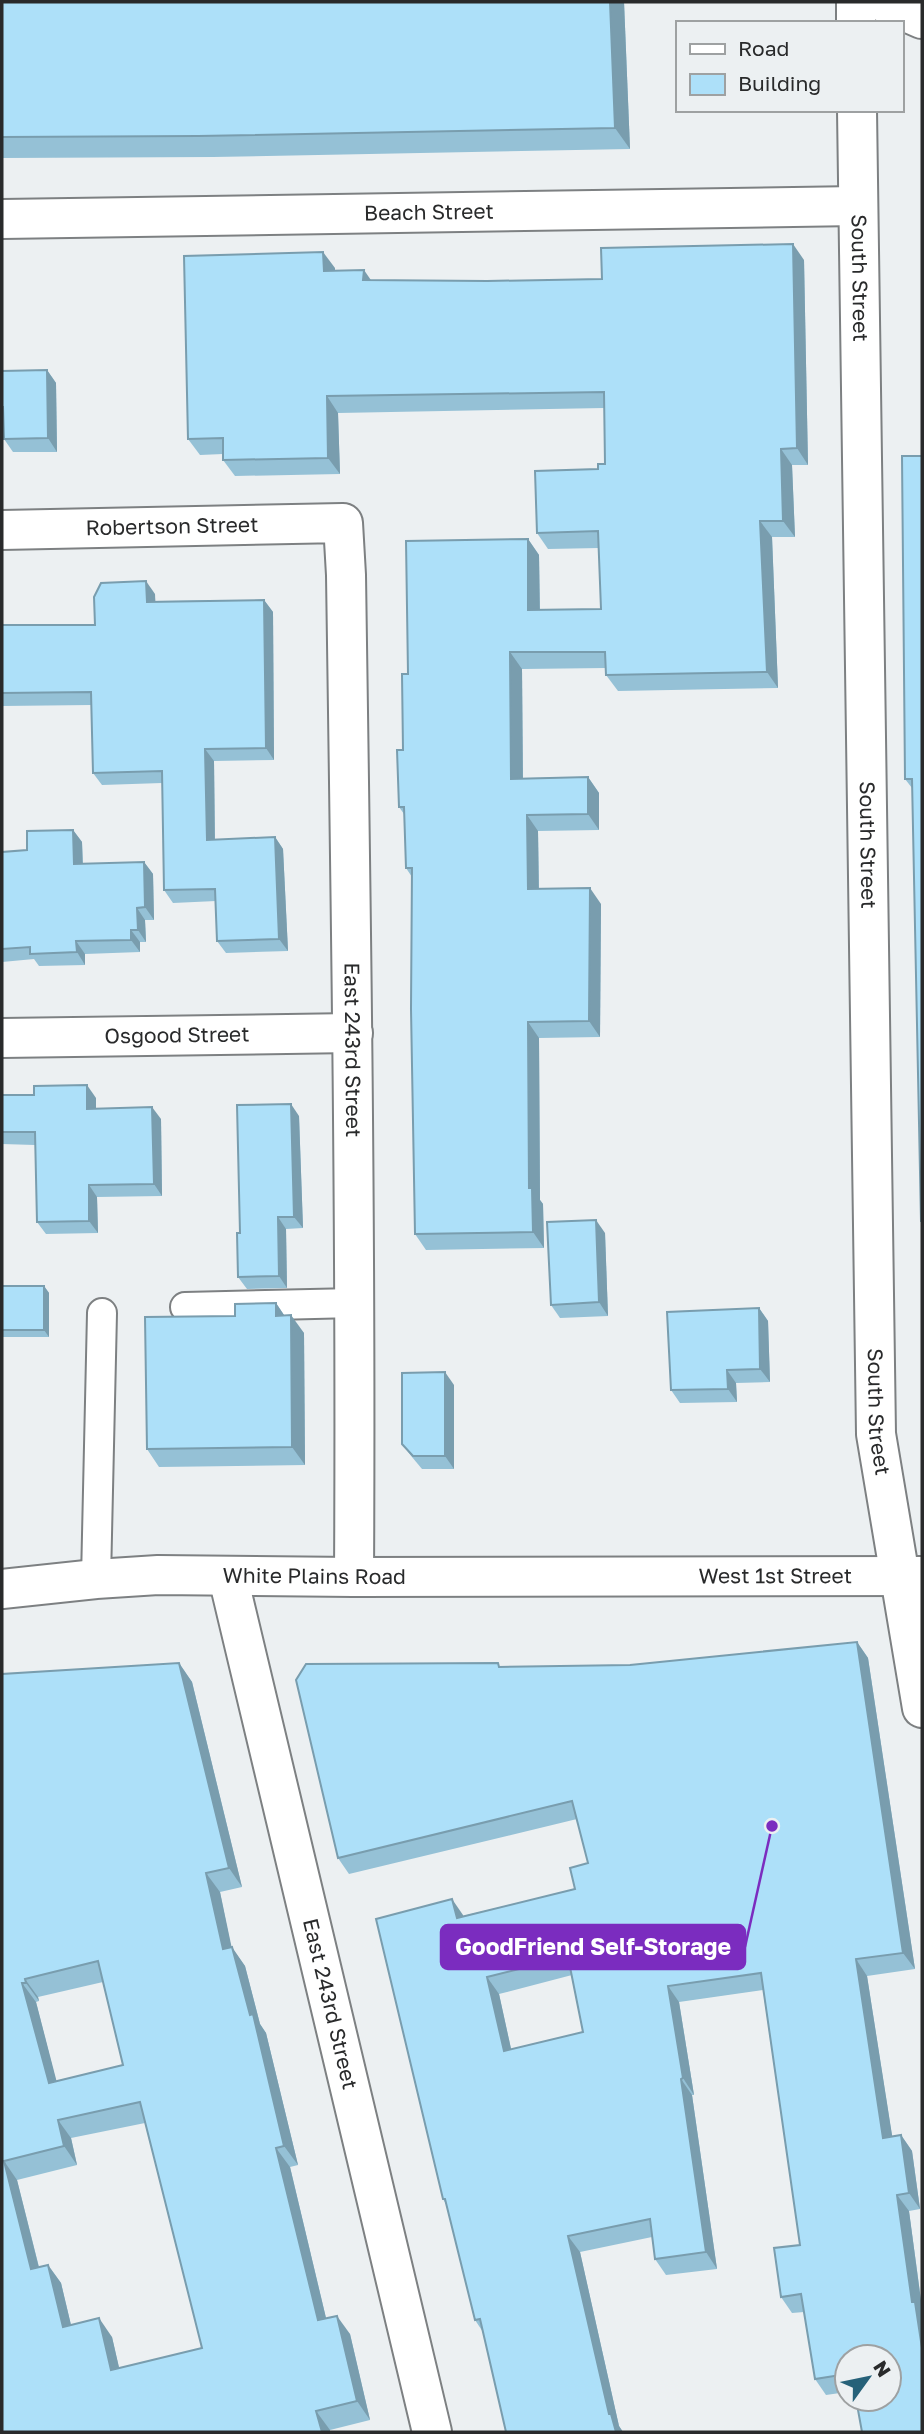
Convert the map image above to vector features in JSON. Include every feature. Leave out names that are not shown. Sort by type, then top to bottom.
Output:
[{"type":"street","points":[[856,2],[856,21]]},
{"type":"street","points":[[883,2],[922,19]]},
{"type":"street","name":"South Street","points":[[857,112],[876,1434],[910,1576],[922,1708]]},
{"type":"street","name":"Beach Street","points":[[2,219],[857,206]]},
{"type":"street","name":"Robertson Street","points":[[2,530],[343,523]]},
{"type":"street","name":"East 243rd Street","points":[[343,523],[353,1033],[354,1577]]},
{"type":"street","name":"Osgood Street","points":[[2,1038],[353,1033]]},
{"type":"street","name":"White Plains Road","points":[[2,1589],[96,1578],[158,1575],[627,1577]]},
{"type":"street","name":"West 1st Street","points":[[627,1577],[910,1576]]},
{"type":"street","name":"East 243rd Street","points":[[228,1577],[432,2432]]},
{"type":"lane","points":[[185,1307],[355,1303]]},
{"type":"lane","points":[[96,1578],[102,1313]]},
{"type":"building","points":[[2,2],[610,2],[615,128],[2,137]]},
{"type":"building","points":[[793,244],[797,448],[781,449],[783,521],[760,521],[767,672],[606,675],[605,652],[510,652],[511,779],[588,777],[588,814],[527,815],[528,889],[590,888],[589,1021],[528,1022],[529,1188],[532,1188],[533,1232],[415,1234],[411,1009],[412,868],[406,868],[404,807],[399,807],[397,750],[403,750],[402,674],[408,674],[406,541],[528,539],[528,610],[601,609],[598,531],[537,533],[535,471],[598,469],[598,464],[605,464],[604,392],[327,396],[328,458],[223,460],[223,438],[188,439],[184,256],[323,252],[324,271],[364,270],[363,280],[602,279],[601,248]]},
{"type":"building","points":[[47,370],[48,438],[4,439],[2,371]]},
{"type":"building","points":[[902,456],[922,456],[922,1221],[912,779],[905,779]]},
{"type":"building","points":[[146,581],[147,602],[264,600],[266,748],[205,749],[207,840],[275,837],[279,939],[217,941],[215,889],[164,890],[162,771],[93,773],[91,692],[2,693],[2,625],[95,625],[94,597],[101,583]]},
{"type":"building","points":[[73,830],[74,864],[144,862],[145,907],[137,908],[138,930],[131,930],[131,940],[76,941],[77,952],[30,954],[30,947],[2,949],[2,852],[27,850],[27,831]]},
{"type":"building","points":[[87,1085],[87,1109],[152,1107],[154,1184],[89,1185],[89,1221],[37,1222],[35,1132],[2,1132],[2,1095],[34,1095],[34,1086]]},
{"type":"building","points":[[291,1104],[294,1217],[278,1217],[279,1276],[238,1277],[237,1233],[240,1233],[237,1105]]},
{"type":"building","points":[[596,1220],[599,1302],[551,1305],[547,1222]]},
{"type":"building","points":[[2,1286],[44,1286],[44,1330],[2,1330]]},
{"type":"building","points":[[276,1303],[276,1316],[291,1315],[292,1447],[147,1449],[145,1317],[235,1316],[235,1304]]},
{"type":"building","points":[[759,1308],[760,1369],[727,1370],[728,1389],[671,1390],[667,1312]]},
{"type":"building","points":[[445,1372],[445,1456],[413,1456],[402,1444],[402,1373]]},
{"type":"building","points":[[857,1642],[903,1953],[856,1959],[883,2138],[901,2135],[909,2193],[897,2195],[912,2302],[915,2302],[922,2348],[922,2432],[862,2432],[859,2413],[903,2413],[903,2343],[833,2343],[833,2376],[815,2379],[801,2294],[781,2297],[774,2248],[800,2245],[761,1973],[668,1986],[706,2252],[655,2259],[650,2219],[568,2236],[609,2414],[616,2432],[506,2432],[480,2319],[475,2320],[443,2199],[376,1919],[452,1899],[457,1918],[575,1889],[570,1868],[588,1863],[572,1801],[338,1858],[296,1680],[306,1664],[498,1663],[499,1667],[630,1665]],"holes":[[[568,1957],[583,2032],[504,2051],[487,1977]]]},
{"type":"building","points":[[179,1663],[229,1868],[206,1873],[223,1949],[232,1947],[250,2015],[253,2014],[284,2146],[276,2148],[318,2320],[337,2316],[357,2401],[316,2411],[322,2432],[2,2432],[2,1674]],"holes":[[[98,1961],[123,2065],[49,2083],[22,1983],[26,1983],[25,1979]],[[140,2102],[202,2348],[111,2370],[99,2318],[63,2327],[48,2265],[31,2269],[4,2161],[64,2146],[58,2120]]]},
{"type":"place","name":"GoodFriend Self-Storage","points":[[772,1826]]}]
